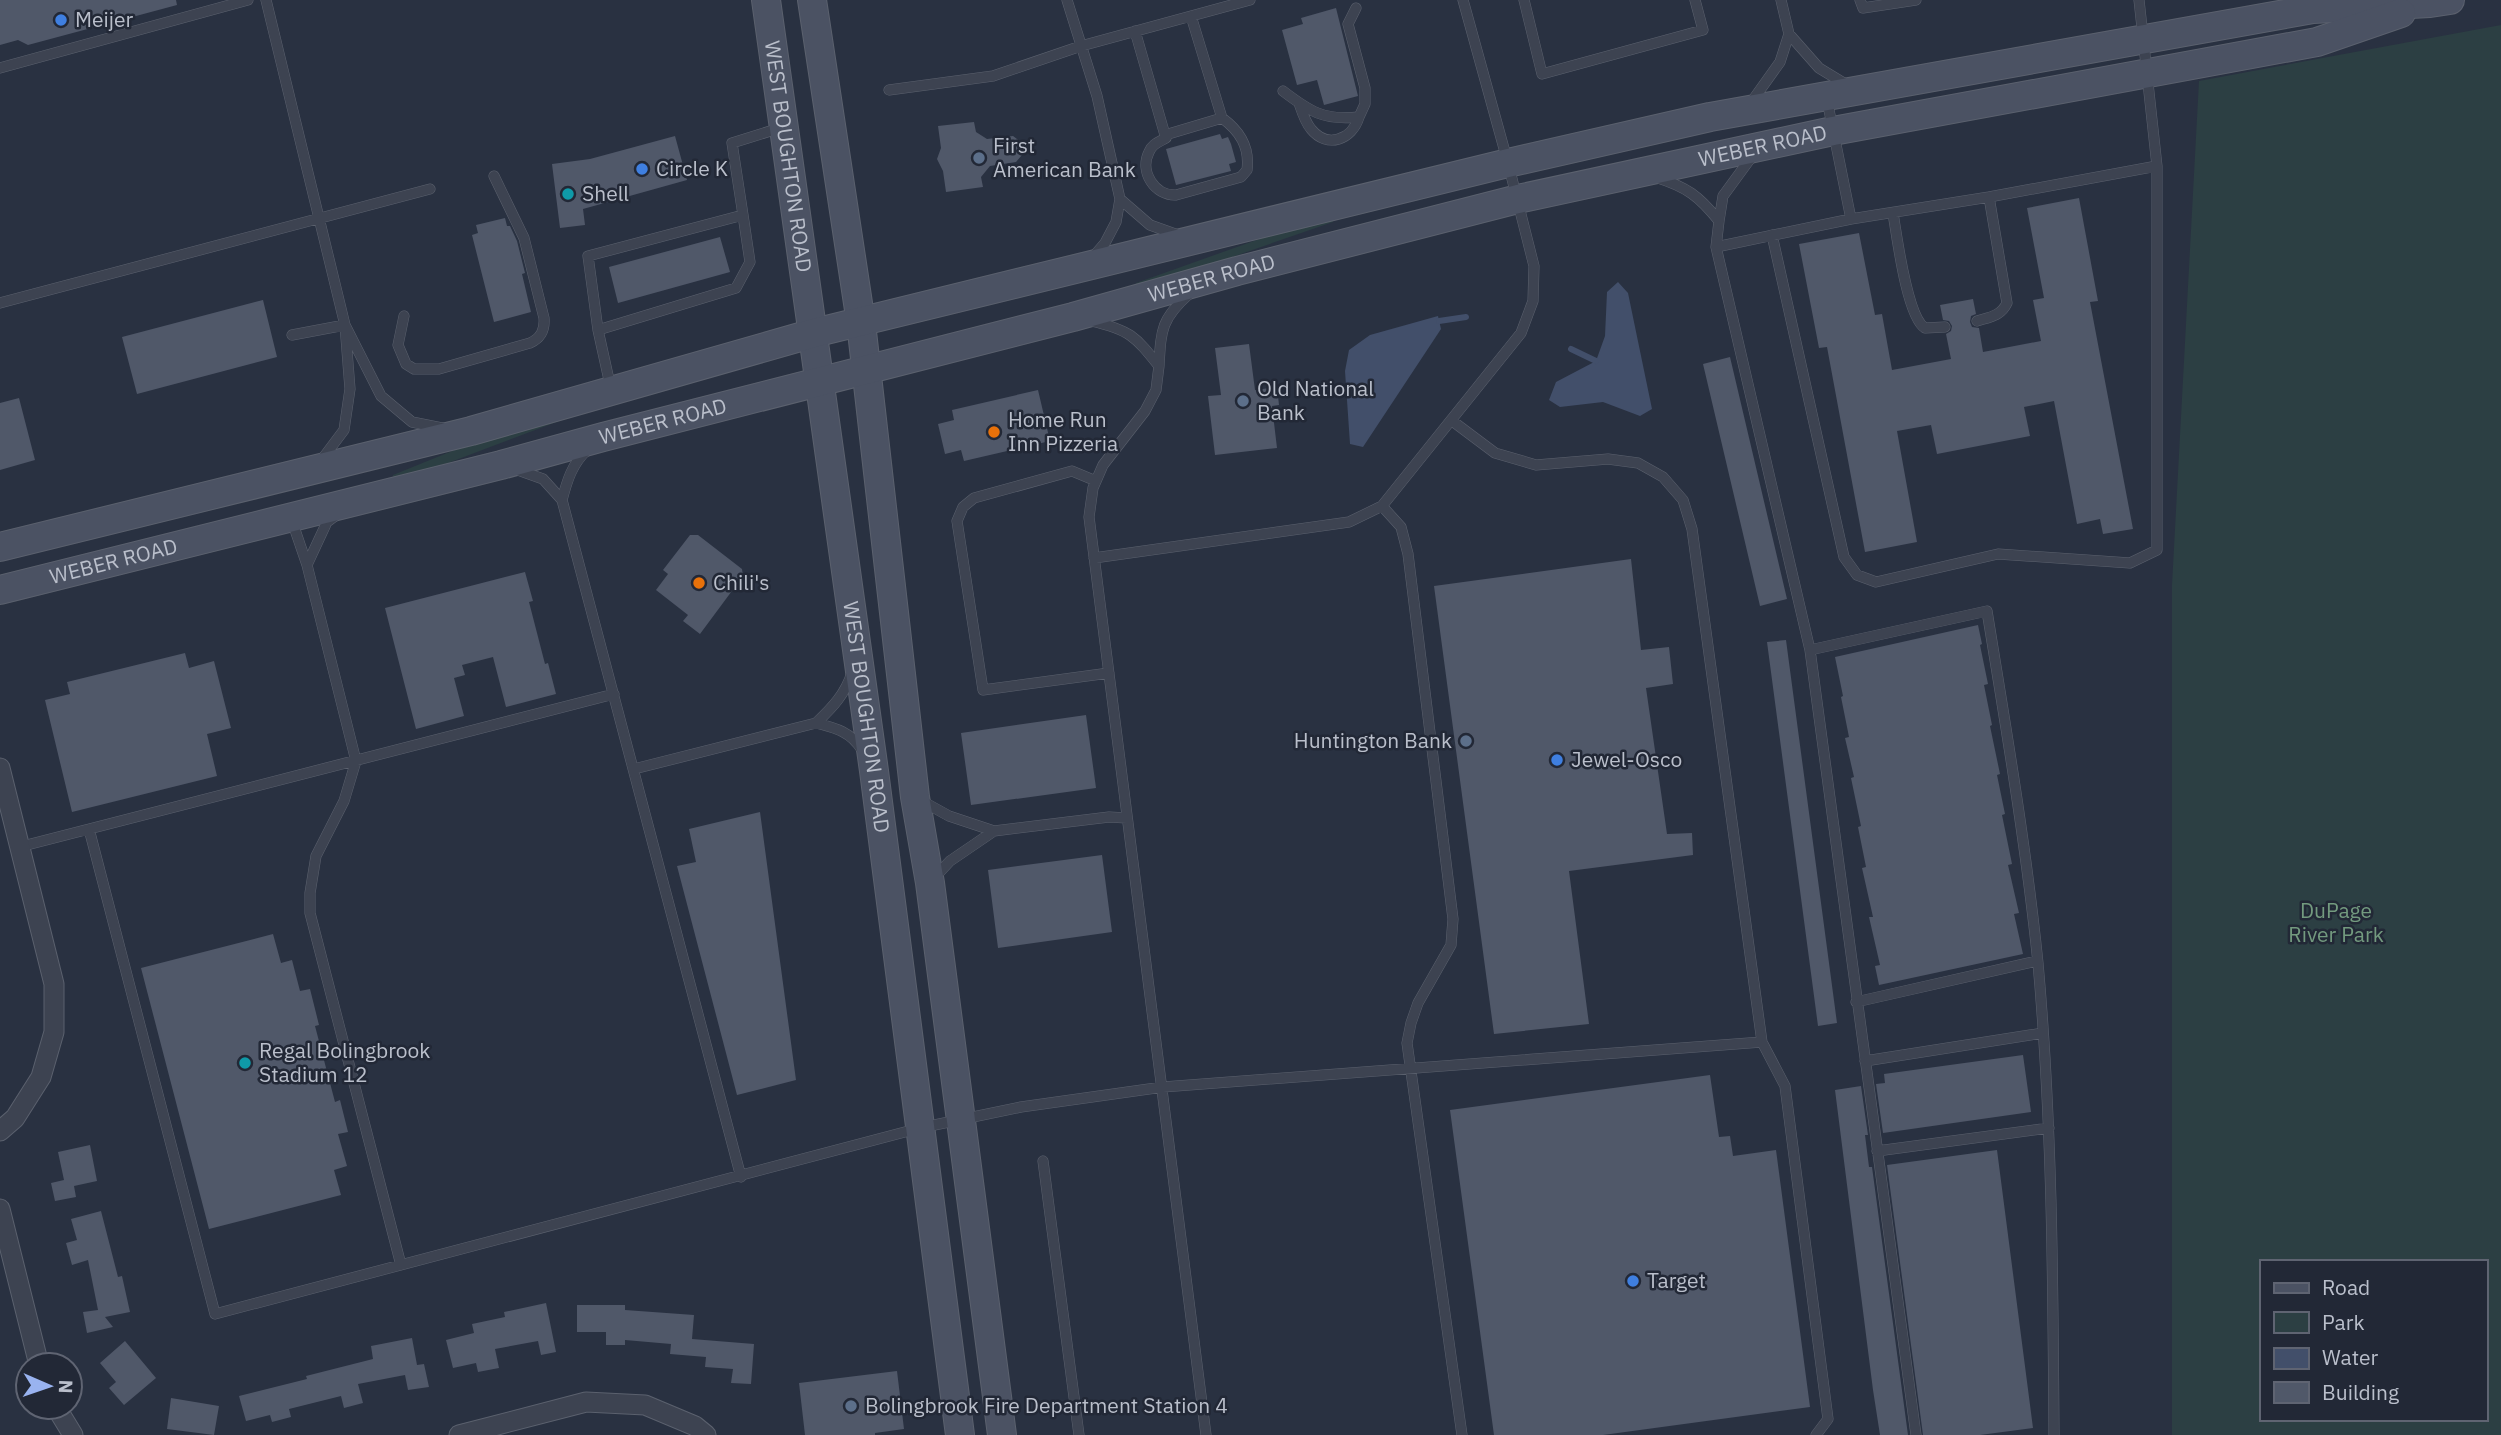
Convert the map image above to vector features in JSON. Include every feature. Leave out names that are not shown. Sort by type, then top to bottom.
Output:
[{"type":"main road","name":"WEST BOUGHTON ROAD","points":[[766,0],[874,771],[960,1435]]},
{"type":"main road","name":"WEST BOUGHTON ROAD","points":[[812,0],[861,323],[915,797],[930,883],[1002,1435]]},
{"type":"main road","name":"WEBER ROAD","points":[[0,547],[410,447],[814,333],[1508,163],[1745,111],[2313,9],[2440,2]]},
{"type":"main road","name":"WEBER ROAD","points":[[0,590],[501,465],[603,436],[1073,317],[1518,200],[1833,131],[2317,43],[2440,2]]},
{"type":"main road","points":[[291,517],[293,502],[303,494],[398,464],[410,447]]},
{"type":"street","points":[[0,768],[54,984],[54,1032],[41,1077],[15,1118],[0,1131]]},
{"type":"street","points":[[0,1209],[36,1351]]},
{"type":"street","points":[[459,1435],[586,1402],[645,1405],[695,1426],[706,1435]]},
{"type":"lane","points":[[0,68],[248,0]]},
{"type":"lane","points":[[266,0],[345,325],[350,388],[344,430],[314,471]]},
{"type":"lane","points":[[1067,0],[1097,96],[1120,199],[1116,222],[1105,243],[1083,268]]},
{"type":"lane","points":[[889,90],[993,76],[1082,46],[1250,0]]},
{"type":"lane","points":[[1094,558],[1349,522],[1382,506],[1521,333],[1533,301],[1534,266],[1463,0]]},
{"type":"lane","points":[[1524,0],[1542,74],[1703,30],[1695,0]]},
{"type":"lane","points":[[1745,111],[1780,62],[1788,34],[1781,0]]},
{"type":"lane","points":[[1860,0],[1863,8],[1916,0]]},
{"type":"lane","points":[[1772,235],[1844,557],[1857,575],[1876,582],[1998,554],[2130,564],[2157,550],[2157,166],[2139,0]]},
{"type":"lane","points":[[1298,103],[1309,127],[1318,136],[1346,136],[1352,132],[1365,104],[1365,88],[1348,24],[1356,8]]},
{"type":"lane","points":[[1135,31],[1166,138],[1152,147],[1147,158],[1150,180],[1160,193],[1176,195],[1241,177],[1247,170],[1240,134],[1222,118],[1191,16]]},
{"type":"lane","points":[[1788,34],[1819,68],[1857,91]]},
{"type":"lane","points":[[1283,91],[1322,116],[1340,119],[1359,117]]},
{"type":"lane","points":[[1826,97],[1851,219]]},
{"type":"lane","points":[[1165,135],[1222,118]]},
{"type":"lane","points":[[598,330],[736,288],[750,262],[732,143],[784,127]]},
{"type":"lane","points":[[1760,146],[1723,196],[1716,247],[1810,650],[1916,1435]]},
{"type":"lane","points":[[1716,247],[1851,219],[2157,166]]},
{"type":"lane","points":[[1638,173],[1679,184],[1701,199],[1719,221]]},
{"type":"lane","points":[[404,316],[398,345],[406,364],[414,369],[439,369],[530,343],[540,336],[544,318],[524,238],[494,176]]},
{"type":"lane","points":[[0,303],[430,189]]},
{"type":"lane","points":[[1977,321],[1998,315],[2004,311],[2007,303],[1989,197]]},
{"type":"lane","points":[[1120,199],[1150,225],[1196,240]]},
{"type":"lane","points":[[1893,213],[1915,318],[1925,328],[1945,327]]},
{"type":"lane","points":[[611,391],[598,330],[588,256],[743,215]]},
{"type":"lane","points":[[1203,281],[1174,307],[1161,328],[1156,390],[1145,411],[1103,465],[1096,481],[1089,517],[1206,1435]]},
{"type":"lane","points":[[1073,317],[1110,325],[1135,337],[1159,366]]},
{"type":"lane","points":[[292,334],[345,325]]},
{"type":"lane","points":[[345,325],[381,396],[412,422],[463,433]]},
{"type":"lane","points":[[1451,420],[1495,453],[1536,465],[1608,458],[1639,463],[1663,477],[1683,500],[1692,529],[1762,1042],[1785,1086],[1787,1100],[1828,1419],[1816,1435]]},
{"type":"lane","points":[[562,500],[568,478],[579,458],[603,436]]},
{"type":"lane","points":[[501,465],[543,479],[562,500],[741,1177]]},
{"type":"lane","points":[[1096,481],[1072,471],[975,498],[963,507],[957,520],[983,690],[1108,673]]},
{"type":"lane","points":[[307,565],[327,522],[355,502]]},
{"type":"lane","points":[[1382,506],[1401,527],[1408,554],[1453,919],[1451,945],[1418,1003],[1407,1043],[1462,1435]]},
{"type":"lane","points":[[291,517],[307,565],[356,761],[344,801],[316,856],[310,892],[310,913],[401,1265]]},
{"type":"lane","points":[[1810,650],[1987,611],[2013,771],[2038,961],[2049,1128],[2054,1435]]},
{"type":"lane","points":[[817,723],[846,689],[857,659]]},
{"type":"lane","points":[[19,847],[614,694]]},
{"type":"lane","points":[[634,769],[817,723],[838,728],[855,739],[874,771]]},
{"type":"lane","points":[[915,797],[949,816],[994,831],[1109,817],[1127,818]]},
{"type":"lane","points":[[89,829],[215,1314],[920,1128],[1021,1107],[1163,1087],[1762,1042]]},
{"type":"lane","points":[[930,883],[950,861],[994,831]]},
{"type":"lane","points":[[1856,1002],[2038,961]]},
{"type":"lane","points":[[1865,1061],[2043,1033]]},
{"type":"lane","points":[[1877,1151],[2049,1128]]},
{"type":"lane","points":[[1043,1161],[1079,1435]]},
{"type":"green space","name":"DuPage River Park","points":[[2501,25],[2501,1435],[2172,1435],[2172,585],[2199,81]]},
{"type":"green space","points":[[1333,219],[1333,222],[1212,264],[1135,286],[1136,283],[1279,232]]},
{"type":"green space","points":[[591,409],[448,463],[393,477],[489,436]]},
{"type":"water","points":[[1618,282],[1628,293],[1652,409],[1640,416],[1603,402],[1560,407],[1549,400],[1556,382],[1596,361],[1605,336],[1607,292]]},
{"type":"water","points":[[1438,316],[1441,329],[1363,447],[1350,444],[1345,371],[1349,350],[1370,335]]},
{"type":"building","name":"Meijer","points":[[0,0],[176,0],[177,5],[28,45],[18,40],[0,45]]},
{"type":"building","points":[[1336,8],[1358,96],[1324,105],[1317,80],[1297,85],[1282,30],[1303,24],[1301,18]]},
{"type":"building","name":"First American Bank","points":[[974,122],[976,132],[987,139],[1013,136],[1021,142],[1022,155],[1016,162],[990,166],[981,177],[983,187],[946,192],[943,171],[937,159],[941,148],[938,126]]},
{"type":"building","points":[[1220,134],[1222,139],[1228,137],[1231,144],[1236,162],[1229,164],[1231,171],[1176,185],[1166,149]]},
{"type":"building","points":[[675,136],[687,180],[583,209],[585,225],[560,228],[552,164],[590,159]]},
{"type":"building","points":[[2079,198],[2098,301],[2090,302],[2133,529],[2103,534],[2100,519],[2077,524],[2054,401],[2024,407],[2030,436],[1937,454],[1931,425],[1897,431],[1917,542],[1865,552],[1827,347],[1819,348],[1799,244],[1859,233],[1875,315],[1882,314],[1892,370],[1951,359],[1946,334],[1951,331],[1952,326],[1949,321],[1943,320],[1940,305],[1973,299],[1976,314],[1971,316],[1970,322],[1972,327],[1979,328],[1983,352],[2041,341],[2033,300],[2044,298],[2027,208]]},
{"type":"building","points":[[505,218],[517,241],[531,312],[494,322],[472,235],[478,233],[476,225]]},
{"type":"building","name":"Shell","points":[[720,237],[730,272],[618,303],[609,267]]},
{"type":"building","points":[[263,300],[277,357],[137,394],[122,337]]},
{"type":"building","name":"Old National Bank","points":[[1249,344],[1255,390],[1277,387],[1279,405],[1272,406],[1277,448],[1215,455],[1208,396],[1221,395],[1215,348]]},
{"type":"building","points":[[1730,357],[1787,599],[1760,606],[1703,364]]},
{"type":"building","name":"Home Run Inn Pizzeria","points":[[1038,390],[1050,441],[964,461],[961,450],[945,454],[938,424],[954,420],[952,410]]},
{"type":"building","points":[[19,398],[35,460],[0,470],[0,403]]},
{"type":"building","name":"Chili's","points":[[690,535],[698,535],[742,569],[743,576],[700,634],[683,621],[688,615],[656,590],[668,574],[663,570]]},
{"type":"building","name":"Jewel-Osco","points":[[1631,559],[1641,650],[1669,647],[1673,684],[1646,688],[1667,834],[1692,833],[1693,855],[1569,871],[1589,1024],[1494,1034],[1434,586]]},
{"type":"building","points":[[525,572],[533,601],[529,602],[545,664],[548,663],[556,694],[506,707],[493,657],[462,665],[465,675],[454,678],[464,716],[416,729],[385,608]]},
{"type":"building","points":[[1978,625],[1988,684],[1984,685],[1992,725],[1990,726],[2000,774],[1997,775],[2005,814],[2002,815],[2012,864],[2008,865],[2019,913],[2014,914],[2023,954],[1879,985],[1875,966],[1880,965],[1869,917],[1873,917],[1862,868],[1866,867],[1858,827],[1861,826],[1851,778],[1854,777],[1845,738],[1849,737],[1835,657]]},
{"type":"building","points":[[1786,640],[1837,1023],[1818,1026],[1767,642]]},
{"type":"building","points":[[185,653],[189,668],[214,661],[231,728],[207,734],[217,776],[72,812],[45,700],[70,694],[67,682]]},
{"type":"building","points":[[1086,715],[1096,788],[971,805],[961,733]]},
{"type":"building","points":[[760,812],[796,1080],[737,1095],[677,866],[696,862],[689,829]]},
{"type":"building","points":[[1102,855],[1112,932],[998,948],[988,870]]},
{"type":"building","name":"Regal Bolingbrook Stadium 12","points":[[273,934],[281,963],[292,960],[300,991],[310,989],[319,1025],[315,1026],[335,1102],[340,1100],[348,1132],[338,1134],[347,1166],[334,1170],[341,1195],[209,1229],[141,968]]},
{"type":"building","points":[[2023,1055],[2031,1112],[1883,1133],[1876,1084],[1885,1083],[1884,1074]]},
{"type":"building","name":"Target","points":[[1710,1075],[1719,1137],[1730,1136],[1733,1156],[1776,1150],[1810,1407],[1603,1435],[1494,1435],[1450,1110]]},
{"type":"building","points":[[1861,1086],[1868,1135],[1865,1135],[1869,1167],[1872,1167],[1908,1435],[1880,1435],[1873,1390],[1835,1090]]},
{"type":"building","points":[[90,1145],[97,1181],[74,1186],[76,1197],[55,1201],[51,1183],[64,1180],[58,1152]]},
{"type":"building","points":[[1997,1150],[2033,1428],[1980,1435],[1923,1435],[1887,1165]]},
{"type":"building","points":[[101,1211],[118,1277],[122,1276],[130,1312],[105,1317],[113,1327],[87,1333],[83,1312],[98,1310],[88,1260],[72,1265],[66,1243],[77,1240],[71,1219]]},
{"type":"building","points":[[546,1303],[556,1352],[541,1355],[538,1341],[495,1349],[499,1368],[478,1372],[476,1363],[453,1368],[446,1340],[474,1333],[472,1324],[505,1317],[504,1312]]},
{"type":"building","points":[[577,1305],[625,1305],[625,1310],[694,1315],[692,1339],[754,1344],[751,1384],[731,1383],[733,1369],[705,1367],[706,1357],[670,1354],[671,1344],[625,1340],[625,1345],[606,1345],[606,1332],[577,1332]]},
{"type":"building","points":[[412,1338],[417,1365],[424,1364],[429,1387],[408,1390],[405,1375],[358,1384],[363,1403],[344,1408],[341,1396],[289,1409],[291,1417],[272,1422],[270,1415],[246,1421],[239,1396],[373,1359],[371,1346]]},
{"type":"building","points":[[125,1341],[156,1378],[124,1405],[109,1388],[116,1382],[100,1363]]},
{"type":"building","name":"Bolingbrook Fire Department Station 4","points":[[897,1371],[904,1429],[875,1435],[805,1435],[799,1383]]},
{"type":"building","points":[[171,1398],[219,1406],[214,1435],[167,1429]]},
{"type":"waterway","points":[[1439,321],[1466,317]]},
{"type":"waterway","points":[[1571,349],[1596,361]]},
{"type":"place","name":"Meijer","points":[[61,20]]},
{"type":"place","name":"First American Bank","points":[[979,158]]},
{"type":"place","name":"Circle K","points":[[642,169]]},
{"type":"place","name":"Shell","points":[[568,194]]},
{"type":"place","name":"Old National Bank","points":[[1243,401]]},
{"type":"place","name":"Home Run Inn Pizzeria","points":[[994,432]]},
{"type":"place","name":"Chili's","points":[[699,583]]},
{"type":"place","name":"Huntington Bank","points":[[1466,741]]},
{"type":"place","name":"Jewel-Osco","points":[[1557,760]]},
{"type":"place","name":"Regal Bolingbrook Stadium 12","points":[[245,1063]]},
{"type":"place","name":"Target","points":[[1633,1281]]},
{"type":"place","name":"Bolingbrook Fire Department Station 4","points":[[851,1406]]}]
